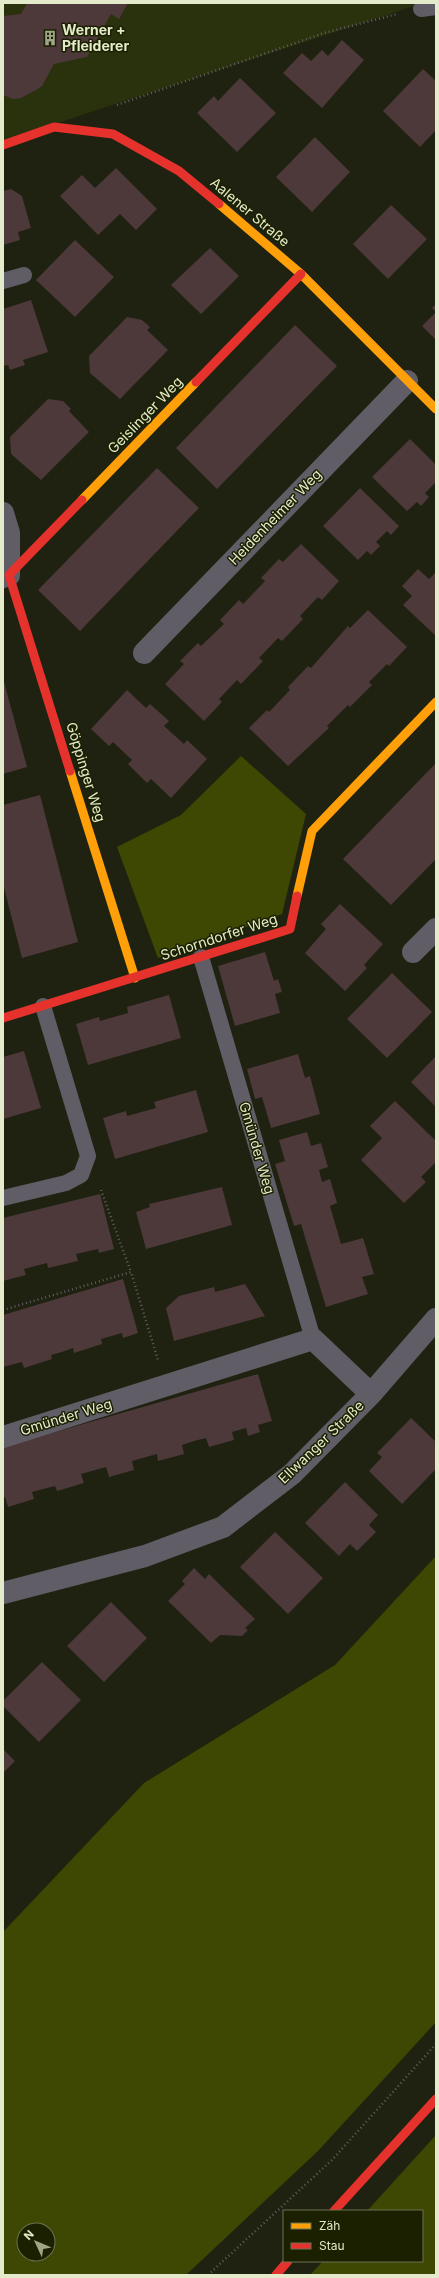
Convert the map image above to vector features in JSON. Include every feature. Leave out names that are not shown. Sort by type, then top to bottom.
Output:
[{"type":"street","name":"Aalener Straße","points":[[3,145],[54,127],[113,134],[179,171],[301,274],[436,409]]},
{"type":"street","name":"Geislinger Weg","points":[[6,576],[301,274]]},
{"type":"street","name":"Heidenheimer Weg","points":[[144,653],[407,381]]},
{"type":"street","points":[[3,513],[9,533],[6,576]]},
{"type":"street","name":"Göppinger Weg","points":[[6,576],[135,978]]},
{"type":"street","name":"Schorndorfer Weg","points":[[3,1018],[290,929],[312,831],[436,702]]},
{"type":"street","points":[[413,952],[436,928]]},
{"type":"street","name":"Ellwanger Straße","points":[[3,1593],[145,1556],[223,1527],[292,1474],[371,1394],[436,1319]]},
{"type":"street","points":[[313,1339],[371,1394]]},
{"type":"street","name":"Gmünder Weg","points":[[3,1437],[313,1339]]},
{"type":"street","points":[[335,2210],[436,2099]]},
{"type":"street","points":[[276,2275],[287,2262]]},
{"type":"lane","points":[[3,281],[24,275]]},
{"type":"lane","name":"Gmünder Weg","points":[[201,957],[313,1339]]},
{"type":"lane","points":[[3,1198],[66,1183],[81,1174],[88,1156],[43,1006]]},
{"type":"path","points":[[110,108],[324,33],[410,10],[429,8]]},
{"type":"path","points":[[88,1156],[131,1272],[165,1386]]},
{"type":"path","points":[[3,1310],[131,1272]]},
{"type":"path","points":[[208,2275],[332,2160],[436,2044]]},
{"type":"shaded area","points":[[3,3],[423,3],[3,141]]},
{"type":"shaded area","points":[[241,756],[306,814],[282,914],[158,958],[117,847],[181,815]]},
{"type":"shaded area","points":[[436,1556],[436,2022],[318,2151],[186,2275],[3,2275],[3,1932],[144,1783],[335,1665]]},
{"type":"shaded area","points":[[436,2135],[436,2275],[310,2275],[322,2262],[423,2262],[423,2210],[368,2210]]},
{"type":"building","name":"Werner + Pfleiderer","points":[[27,3],[128,3],[119,19],[111,14],[87,57],[54,64],[42,86],[21,98],[13,99],[3,95],[3,16],[21,14]]},
{"type":"building","points":[[342,40],[364,60],[322,108],[283,73],[302,53],[311,61],[322,50],[328,56]]},
{"type":"building","points":[[423,69],[436,81],[436,130],[420,147],[383,111]]},
{"type":"building","points":[[240,78],[276,113],[237,152],[197,113],[214,96],[218,101]]},
{"type":"building","points":[[315,137],[350,172],[312,212],[276,177]]},
{"type":"building","points":[[116,168],[157,209],[136,230],[120,214],[98,235],[60,196],[82,175],[95,188]]},
{"type":"building","points":[[11,189],[22,196],[31,228],[18,232],[20,240],[3,245],[3,191]]},
{"type":"building","points":[[391,205],[427,239],[388,279],[353,244]]},
{"type":"building","points":[[75,240],[114,277],[75,317],[36,280]]},
{"type":"building","points":[[210,248],[239,276],[201,314],[171,285]]},
{"type":"building","points":[[31,300],[48,352],[23,360],[25,365],[10,370],[8,365],[3,366],[3,309]]},
{"type":"building","points":[[436,304],[436,312],[432,308]]},
{"type":"building","points":[[436,312],[436,340],[422,326]]},
{"type":"building","points":[[127,317],[142,320],[150,327],[147,330],[168,350],[120,399],[90,373],[89,356]]},
{"type":"building","points":[[295,325],[337,366],[217,489],[176,448]]},
{"type":"building","points":[[48,399],[63,401],[71,409],[69,411],[89,432],[41,480],[11,454],[10,437]]},
{"type":"building","points":[[410,439],[436,465],[436,482],[425,493],[429,497],[421,506],[417,502],[407,511],[372,477]]},
{"type":"building","points":[[157,468],[199,508],[80,631],[38,590]]},
{"type":"building","points":[[360,488],[399,526],[391,535],[387,531],[376,542],[380,546],[371,555],[367,551],[358,560],[323,526]]},
{"type":"building","points":[[301,544],[339,581],[322,600],[318,597],[300,616],[303,619],[282,641],[278,638],[259,658],[263,661],[241,684],[237,680],[219,699],[222,702],[204,721],[165,684],[184,664],[180,661],[198,643],[201,646],[224,624],[220,620],[239,600],[243,604],[265,581],[261,578],[279,559],[283,562]]},
{"type":"building","points":[[418,569],[429,579],[436,572],[436,636],[403,605],[412,596],[402,586]]},
{"type":"building","points":[[368,610],[407,647],[389,666],[387,664],[369,682],[372,685],[350,707],[348,705],[327,726],[329,728],[288,766],[249,728],[267,710],[269,712],[290,690],[288,687],[308,666],[311,668],[348,626],[350,628]]},
{"type":"building","points":[[3,678],[27,767],[3,774]]},
{"type":"building","points":[[127,690],[146,708],[150,704],[169,721],[164,726],[184,744],[187,740],[207,759],[171,798],[151,779],[147,783],[128,764],[132,760],[113,742],[109,746],[91,729]]},
{"type":"building","points":[[436,763],[436,859],[391,905],[343,859]]},
{"type":"building","points":[[40,795],[78,942],[22,958],[3,884],[3,805]]},
{"type":"building","points":[[340,904],[383,944],[364,965],[367,968],[345,991],[305,953],[326,929],[321,924]]},
{"type":"building","points":[[265,952],[274,981],[278,979],[282,992],[275,994],[280,1013],[235,1026],[218,966]]},
{"type":"building","points":[[392,973],[432,1012],[387,1058],[347,1019]]},
{"type":"building","points":[[169,995],[181,1038],[88,1065],[76,1024],[99,1017],[100,1021],[128,1013],[127,1007]]},
{"type":"building","points":[[24,1051],[41,1108],[3,1119],[3,1057]]},
{"type":"building","points":[[298,1054],[305,1078],[310,1076],[320,1114],[271,1128],[262,1097],[255,1099],[247,1069]]},
{"type":"building","points":[[436,1056],[436,1107],[411,1082]]},
{"type":"building","points":[[196,1090],[208,1132],[115,1159],[103,1118],[126,1111],[127,1116],[156,1108],[154,1102]]},
{"type":"building","points":[[395,1101],[436,1141],[436,1162],[421,1177],[426,1182],[404,1203],[361,1160],[382,1138],[370,1126]]},
{"type":"building","points":[[307,1132],[311,1146],[321,1143],[328,1167],[319,1170],[322,1182],[330,1179],[337,1203],[330,1206],[341,1244],[363,1238],[374,1274],[362,1277],[368,1294],[326,1307],[301,1224],[294,1226],[275,1164],[285,1161],[279,1140]]},
{"type":"building","points":[[222,1187],[232,1225],[146,1249],[136,1212],[150,1207],[149,1204]]},
{"type":"building","points":[[100,1194],[114,1249],[99,1253],[98,1249],[76,1254],[78,1261],[48,1268],[47,1263],[24,1269],[26,1275],[3,1281],[3,1218]]},
{"type":"building","points":[[123,1279],[138,1333],[123,1338],[122,1333],[101,1339],[102,1344],[74,1353],[73,1348],[51,1355],[52,1359],[24,1368],[22,1362],[3,1367],[3,1315]]},
{"type":"building","points":[[245,1284],[265,1316],[174,1341],[166,1308],[179,1296],[214,1287],[215,1292]]},
{"type":"building","points":[[258,1374],[272,1421],[258,1425],[260,1432],[248,1436],[246,1428],[232,1432],[234,1440],[209,1447],[206,1438],[194,1441],[182,1445],[184,1454],[158,1461],[157,1454],[132,1461],[134,1470],[109,1477],[106,1467],[81,1474],[84,1483],[57,1491],[55,1486],[32,1492],[34,1499],[8,1507],[5,1497],[3,1497],[3,1447]]},
{"type":"building","points":[[411,1418],[436,1442],[436,1469],[402,1504],[369,1471],[382,1457],[377,1453]]},
{"type":"building","points":[[345,1482],[378,1515],[369,1525],[376,1532],[357,1551],[350,1544],[339,1556],[305,1523]]},
{"type":"building","points":[[275,1532],[323,1578],[288,1614],[240,1567]]},
{"type":"building","points":[[194,1568],[205,1579],[209,1574],[255,1619],[245,1628],[248,1630],[242,1636],[220,1635],[211,1643],[168,1601],[185,1584],[182,1581]]},
{"type":"building","points":[[111,1602],[147,1638],[104,1682],[67,1646]]},
{"type":"building","points":[[42,1662],[81,1700],[39,1742],[3,1706],[3,1701]]},
{"type":"building","points":[[3,1749],[15,1761],[3,1773]]},
{"type":"traffic: slow","points":[[219,204],[301,274],[436,409]]},
{"type":"traffic: slow","points":[[82,500],[196,382]]},
{"type":"traffic: slow","points":[[297,896],[312,831],[436,702]]},
{"type":"traffic: slow","points":[[70,771],[135,978]]},
{"type":"traffic: jam","points":[[3,145],[54,127],[113,134],[179,171],[219,204]]},
{"type":"traffic: jam","points":[[196,382],[301,274]]},
{"type":"traffic: jam","points":[[70,771],[9,575],[82,500]]},
{"type":"traffic: jam","points":[[3,1018],[290,929],[297,896]]},
{"type":"traffic: jam","points":[[335,2210],[436,2099]]},
{"type":"traffic: jam","points":[[276,2275],[287,2262]]},
{"type":"place","name":"Werner + Pfleiderer","points":[[50,38]]}]
